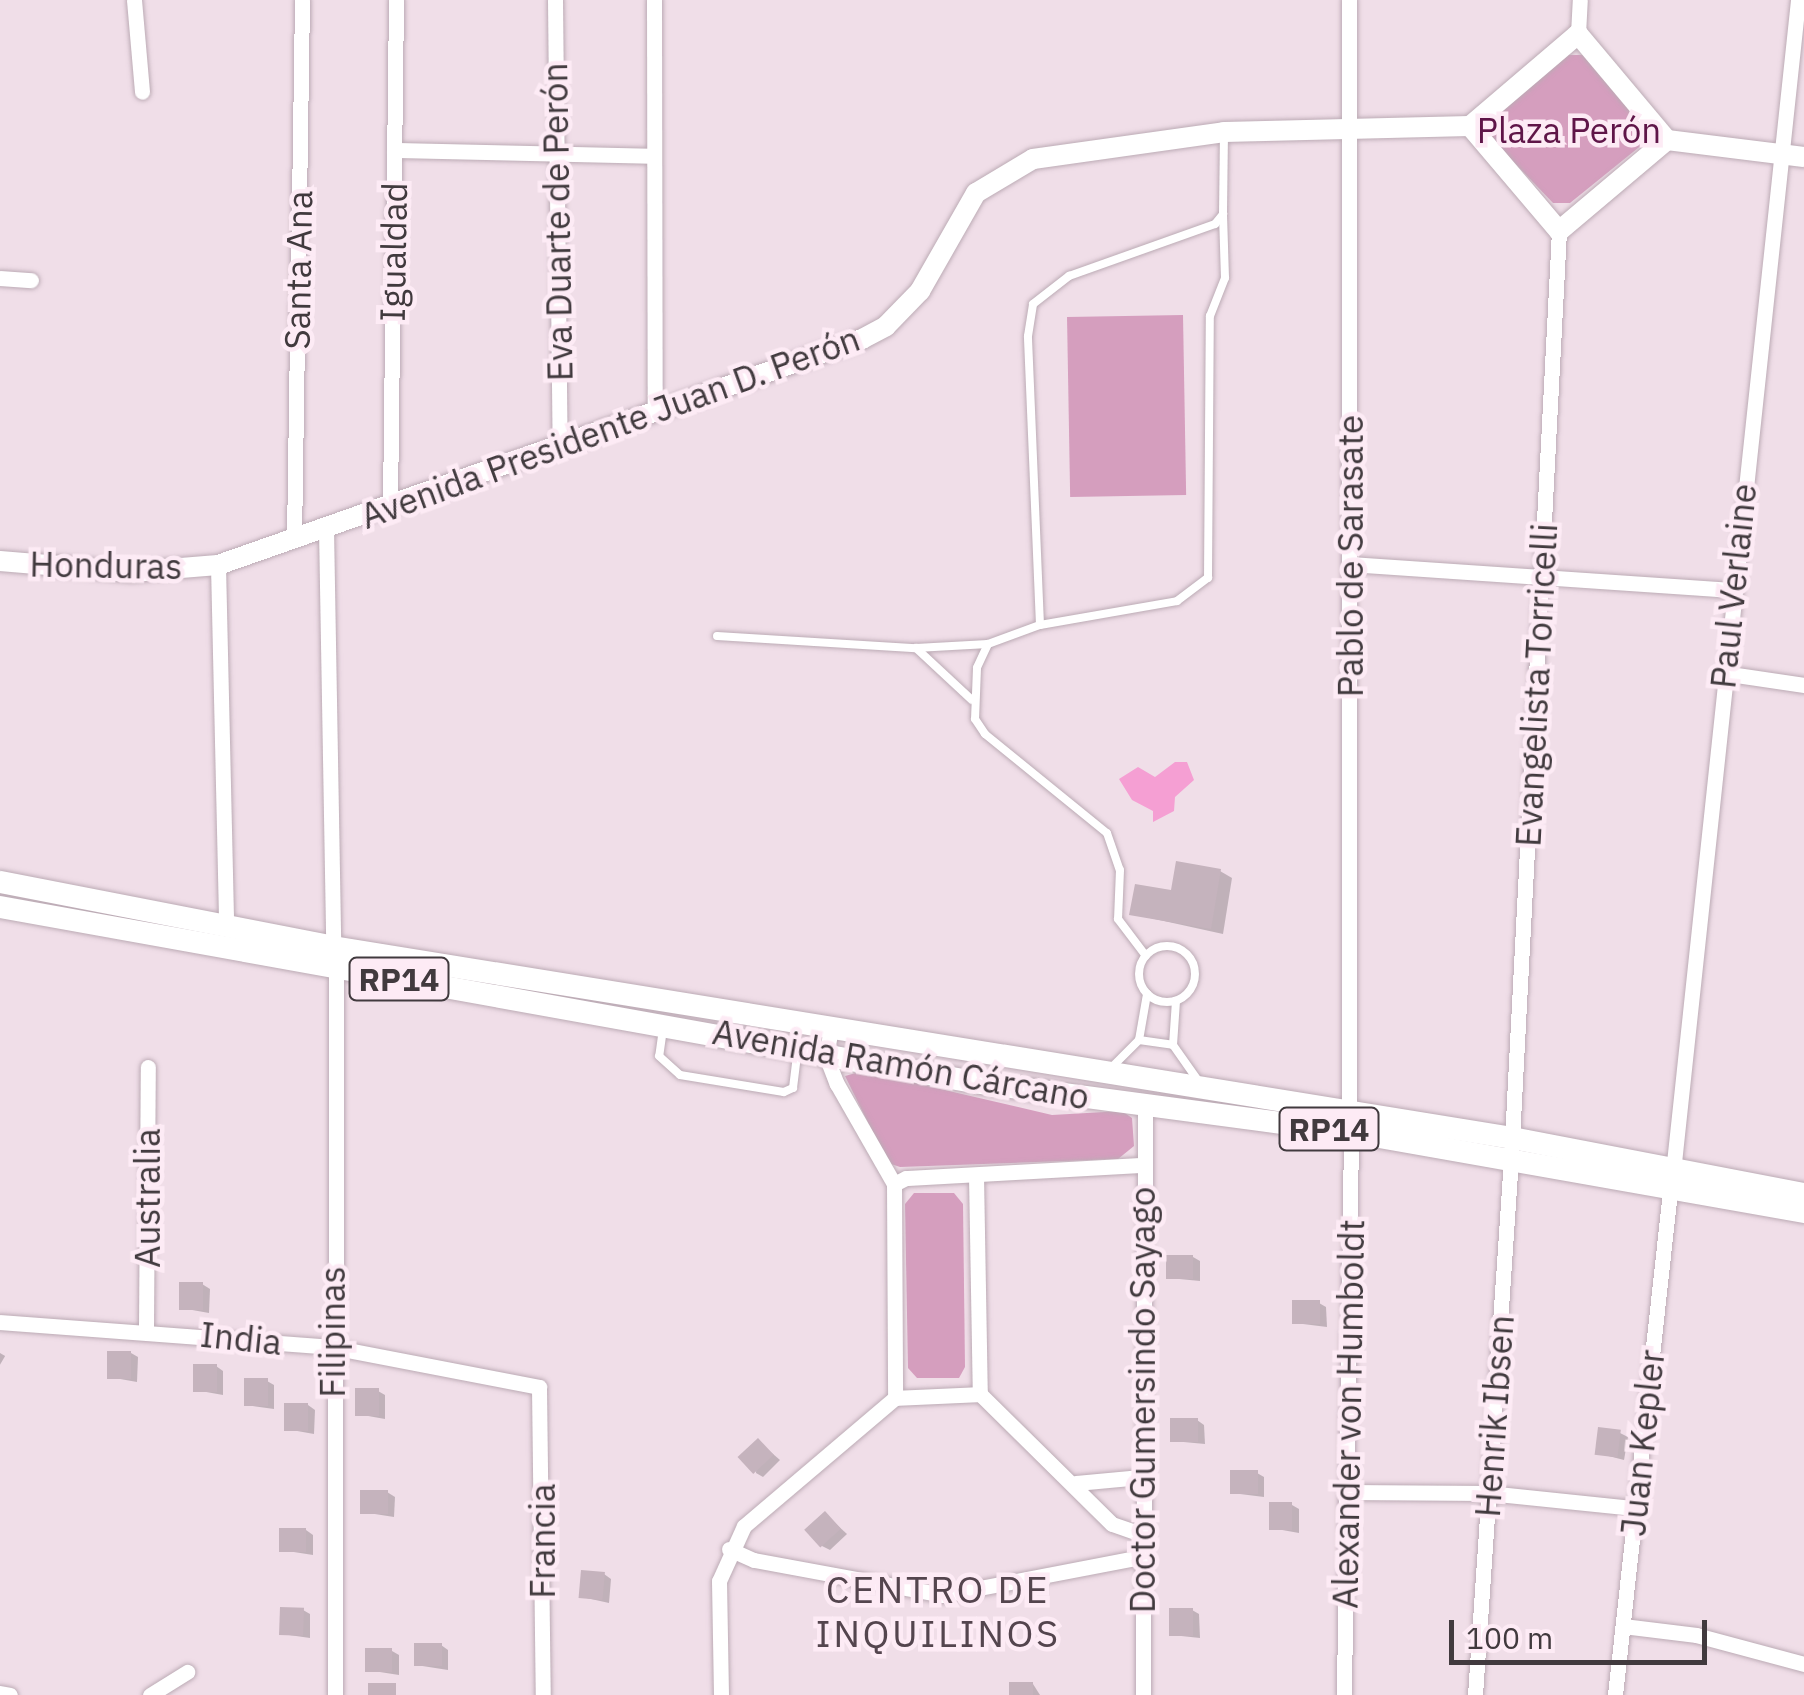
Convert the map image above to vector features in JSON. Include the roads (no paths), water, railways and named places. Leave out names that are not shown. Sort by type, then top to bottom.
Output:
[{"type":"main road","points":[[1667,140],[1558,231],[1470,126],[1578,34],[1667,140],[1804,157]]},
{"type":"main road","name":"Avenida Presidente Juan D. Perón","points":[[326,528],[886,326],[920,291],[961,210],[1010,169],[1050,155],[1224,132],[1470,126]]},
{"type":"main road","name":"Honduras","points":[[0,561],[86,571],[218,565],[326,528]]},
{"type":"main road","name":"RP14","points":[[0,882],[226,928],[335,958]]},
{"type":"main road","name":"RP14","points":[[0,907],[666,1012]]},
{"type":"main road","name":"Avenida Ramón Cárcano","points":[[666,1012],[826,1056],[1145,1104],[1350,1122]]},
{"type":"main road","name":"Avenida Ramón Cárcano","points":[[666,1012],[832,1028],[1207,1089],[1350,1122],[1512,1148],[1804,1212]]},
{"type":"main road","points":[[826,1056],[840,1042],[960,1062],[996,1056]]},
{"type":"main road","name":"RP14","points":[[1671,1181],[1804,1194]]},
{"type":"street","points":[[134,0],[142,92]]},
{"type":"street","name":"Santa Ana","points":[[294,540],[302,0]]},
{"type":"street","name":"Igualdad","points":[[390,505],[396,0]]},
{"type":"street","name":"Eva Duarte de Perón","points":[[555,0],[560,444]]},
{"type":"street","points":[[654,0],[655,412]]},
{"type":"street","name":"Pablo de Sarasate","points":[[1349,0],[1350,1122]]},
{"type":"street","points":[[1578,34],[1580,0]]},
{"type":"street","name":"Paul Verlaine","points":[[1671,1181],[1798,0]]},
{"type":"street","points":[[394,150],[654,156]]},
{"type":"street","name":"Evangelista Torricelli","points":[[1512,1148],[1558,231]]},
{"type":"street","points":[[0,278],[31,280]]},
{"type":"street","points":[[326,528],[335,958]]},
{"type":"street","points":[[1350,564],[1542,574],[1732,590]]},
{"type":"street","points":[[218,565],[226,928]]},
{"type":"street","points":[[1724,673],[1804,685]]},
{"type":"street","name":"Filipinas","points":[[335,958],[335,1695]]},
{"type":"street","points":[[832,1028],[826,1056],[894,1184],[895,1398]]},
{"type":"street","name":"Australia","points":[[146,1328],[148,1067]]},
{"type":"street","name":"Doctor Gumersindo Sayago","points":[[1143,1695],[1140,1476],[1145,1104]]},
{"type":"street","name":"Alexander von Humboldt","points":[[1344,1695],[1350,1122]]},
{"type":"street","name":"Henrik Ibsen","points":[[1475,1695],[1512,1148]]},
{"type":"street","points":[[894,1184],[1142,1165]]},
{"type":"street","points":[[976,1175],[980,1394]]},
{"type":"street","name":"Juan Kepler","points":[[1615,1695],[1671,1181]]},
{"type":"street","name":"India","points":[[0,1322],[146,1328],[332,1347],[539,1387]]},
{"type":"street","name":"Francia","points":[[539,1387],[543,1695]]},
{"type":"street","points":[[722,1695],[718,1581],[729,1549],[744,1526],[895,1398],[980,1394],[1076,1483],[1112,1524],[1141,1534]]},
{"type":"street","points":[[1076,1483],[1140,1476]]},
{"type":"street","points":[[1347,1492],[1488,1493],[1634,1508]]},
{"type":"street","points":[[729,1549],[754,1560],[943,1595],[1141,1557]]},
{"type":"street","points":[[1622,1626],[1696,1635],[1804,1664]]},
{"type":"street","points":[[150,1695],[186,1672]]},
{"type":"street","points":[[0,1693],[10,1695]]},
{"type":"lane","points":[[717,636],[916,648],[988,644],[1040,625],[1177,601],[1208,578],[1210,316],[1224,278],[1224,132]]},
{"type":"lane","points":[[1040,625],[1028,336],[1033,304],[1070,276],[1198,234],[1223,214]]},
{"type":"lane","points":[[972,700],[988,644]]},
{"type":"lane","points":[[916,648],[972,700],[985,734],[1107,833],[1120,870],[1118,918],[1146,956]]},
{"type":"lane","points":[[1106,1074],[1138,1040],[1147,994],[1139,971],[1146,956],[1171,947],[1192,963],[1190,990],[1176,1001],[1173,1045],[1207,1089]]},
{"type":"lane","points":[[1147,994],[1176,1001]]},
{"type":"lane","points":[[666,1012],[659,1056],[680,1076],[784,1092],[796,1081],[798,1051]]},
{"type":"lane","points":[[1138,1040],[1173,1045]]},
{"type":"district","name":"CENTRO DE INQUILINOS","points":[[938,1611]]},
{"type":"park label","name":"Plaza Perón","points":[[1569,130]]}]
